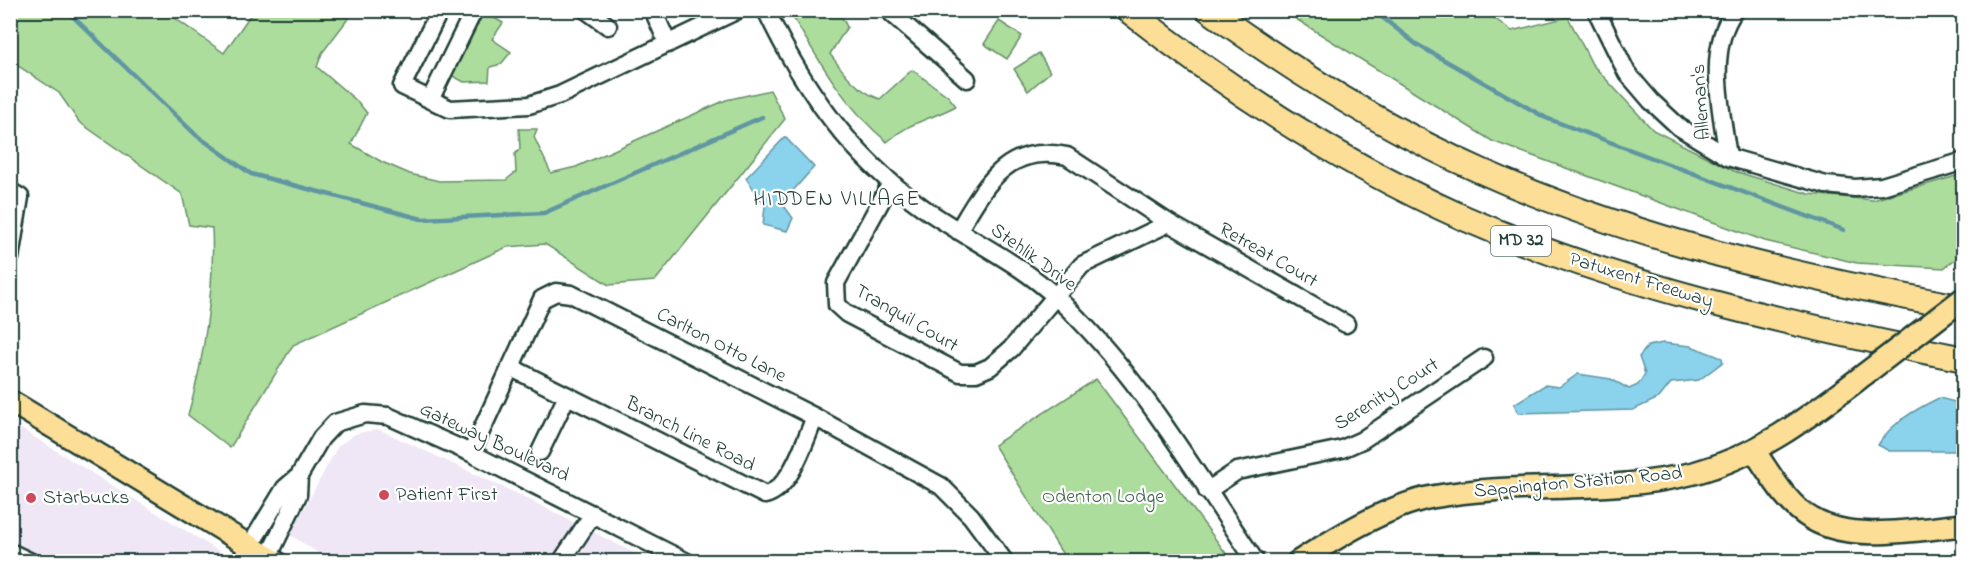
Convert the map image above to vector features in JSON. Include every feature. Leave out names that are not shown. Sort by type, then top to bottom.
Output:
[{"type":"highway","name":"Patuxent Freeway","points":[[1128,10],[1180,51],[1258,106],[1357,164],[1464,218],[1603,271],[1693,299],[1775,320],[1964,358]]},
{"type":"highway","name":"MD 32","points":[[1209,10],[1274,57],[1341,99],[1415,140],[1544,198],[1638,231],[1707,251],[1868,290],[1964,308]]},
{"type":"main road","name":"Sappington Station Road","points":[[1298,561],[1377,517],[1430,497],[1488,489],[1657,480],[1693,473],[1755,452],[1865,374],[1964,298]]},
{"type":"main road","points":[[10,402],[245,553],[270,560]]},
{"type":"main road","points":[[1755,452],[1792,503],[1812,519],[1837,529],[1863,532],[1964,525]]},
{"type":"street","points":[[440,10],[402,86],[450,109],[496,109],[529,105],[560,96],[738,10]]},
{"type":"street","points":[[430,100],[474,10]]},
{"type":"street","points":[[586,10],[608,26]]},
{"type":"street","points":[[653,10],[668,44]]},
{"type":"street","name":"Stehlik Drive","points":[[766,10],[786,54],[810,92],[838,130],[891,183],[1055,296],[1105,345],[1138,388],[1257,561]]},
{"type":"street","points":[[888,10],[967,79]]},
{"type":"street","points":[[1596,10],[1627,73],[1650,101],[1679,127],[1728,157],[1826,185],[1855,188],[1882,186],[1964,161]]},
{"type":"street","name":"Alleman's","points":[[1728,157],[1718,73],[1724,32],[1735,10]]},
{"type":"street","name":"Retreat Court","points":[[958,231],[987,182],[1002,169],[1027,156],[1049,152],[1067,156],[1169,223],[1346,324]]},
{"type":"street","name":"Tranquil Court","points":[[891,183],[836,283],[837,304],[847,314],[960,373],[976,373],[990,367],[1011,349],[1055,296]]},
{"type":"street","points":[[10,191],[20,197],[10,258]]},
{"type":"street","points":[[1055,296],[1082,265],[1169,223]]},
{"type":"street","name":"Carlton Otto Lane","points":[[471,453],[542,299],[556,292],[572,294],[815,417],[941,486],[971,516],[1005,561]]},
{"type":"street","name":"Serenity Court","points":[[1207,491],[1237,471],[1342,449],[1362,440],[1484,358]]},
{"type":"street","name":"Branch Line Road","points":[[510,368],[765,495],[775,493],[786,481],[815,417]]},
{"type":"street","points":[[540,452],[567,396]]},
{"type":"street","name":"Gateway Boulevard","points":[[245,553],[285,488],[299,476],[321,438],[335,423],[365,414],[388,416],[471,453],[687,561]]},
{"type":"street","name":"Gateway Boulevard","points":[[270,560],[298,495],[299,476]]},
{"type":"street","points":[[561,561],[593,514]]},
{"type":"street","points":[[10,552],[31,561]]},
{"type":"shaded area","points":[[10,422],[111,485],[235,561],[11,561]]},
{"type":"shaded area","points":[[378,429],[522,496],[650,561],[331,561],[290,535],[338,446],[355,434]]},
{"type":"green space","points":[[10,11],[165,11],[224,53],[253,11],[354,11],[322,53],[317,67],[358,102],[367,113],[351,144],[382,162],[410,174],[439,181],[506,180],[516,172],[515,154],[520,149],[519,129],[537,129],[534,137],[551,173],[576,167],[726,100],[770,90],[785,119],[655,281],[609,285],[545,244],[507,247],[293,345],[230,448],[188,415],[199,371],[207,322],[212,274],[212,228],[189,225],[182,194],[79,122],[59,93],[11,61]]},
{"type":"green space","points":[[482,11],[503,23],[492,39],[511,52],[501,64],[490,67],[489,81],[464,82],[449,74]]},
{"type":"green space","points":[[815,11],[835,12],[844,21],[847,27],[830,54],[864,91],[880,99],[912,70],[948,96],[956,106],[911,126],[887,142],[872,129],[847,100],[824,69],[794,19]]},
{"type":"green space","points":[[1283,11],[1484,11],[1512,31],[1568,17],[1592,64],[1653,130],[1734,171],[1809,194],[1873,200],[1963,174],[1963,253],[1944,268],[1857,263],[1765,241],[1492,141]]},
{"type":"green space","points":[[999,21],[1022,36],[1007,59],[984,44]]},
{"type":"green space","points":[[1039,53],[1050,72],[1028,91],[1014,69]]},
{"type":"green space","name":"Odenton Lodge","points":[[1096,379],[1228,556],[1219,562],[1067,561],[994,445]]},
{"type":"water","points":[[785,137],[814,167],[782,203],[793,218],[787,231],[763,225],[765,206],[746,178]]},
{"type":"water","points":[[1663,343],[1691,346],[1722,358],[1723,362],[1699,380],[1671,383],[1659,398],[1633,410],[1518,413],[1514,404],[1545,385],[1559,387],[1578,374],[1611,379],[1629,389],[1638,385],[1645,374],[1639,357],[1648,346]]},
{"type":"water","points":[[1939,398],[1963,404],[1963,451],[1889,451],[1878,445],[1897,423]]},
{"type":"waterway","points":[[66,10],[196,135],[251,174],[422,219],[544,213],[762,117]]},
{"type":"waterway","points":[[1373,10],[1416,44],[1546,118],[1844,230]]},
{"type":"place","name":"Patient First","points":[[384,495]]},
{"type":"place","name":"Starbucks","points":[[31,498]]},
{"type":"district","name":"HIDDEN VILLAGE","points":[[837,200]]}]
